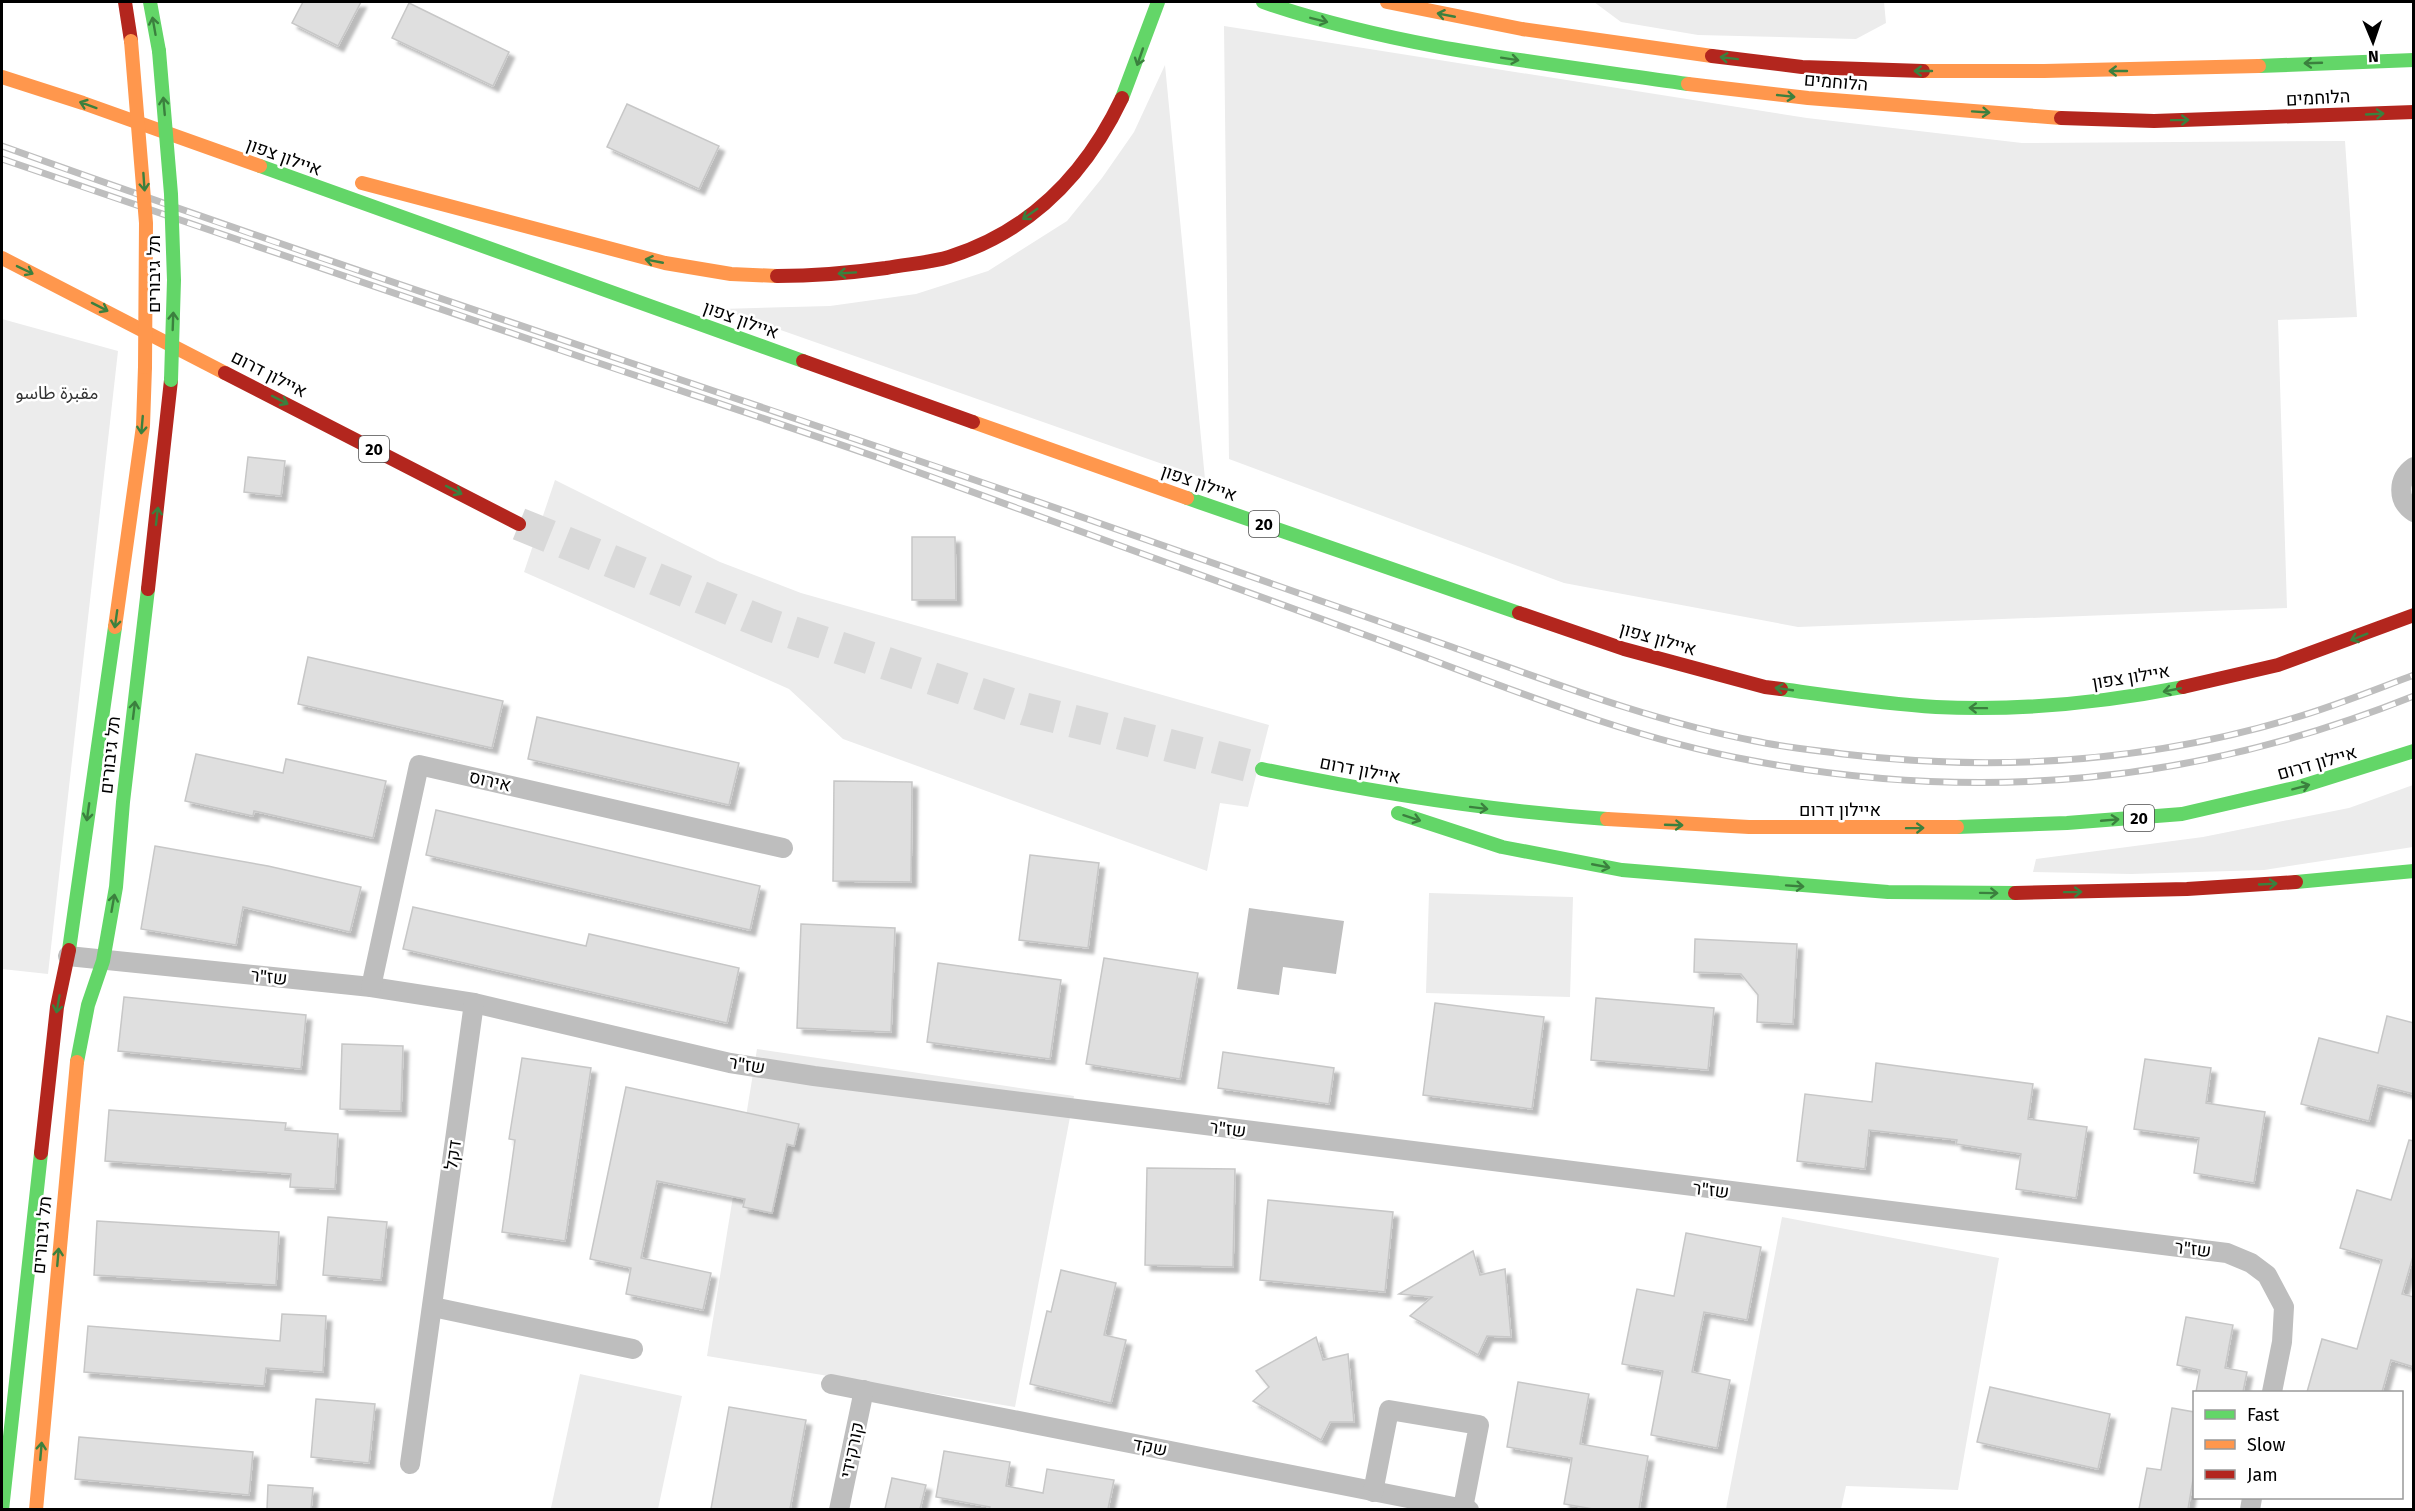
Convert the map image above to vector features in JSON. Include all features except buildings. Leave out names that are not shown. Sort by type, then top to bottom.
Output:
[{"type":"main road","name":"תל גיבורים","points":[[2,1509],[9,1435],[7,1408],[57,1007],[68,956],[142,426],[145,367],[146,223],[131,40],[125,2]]},
{"type":"main road","name":"תל גיבורים","points":[[36,1509],[72,1096],[79,1046],[88,1005],[103,961],[116,887],[171,380],[174,280],[171,194],[159,51],[150,2]]},
{"type":"main road","points":[[346,179],[634,257],[708,271],[775,277],[855,272],[948,257],[994,237],[1032,214],[1059,192],[1082,166],[1109,125],[1136,70],[1158,2]]},
{"type":"main road","name":"הלוחמים","points":[[1263,2],[1310,18],[1443,48],[1705,87],[1808,98],[2080,119],[2154,121],[2414,112]]},
{"type":"main road","name":"הלוחמים","points":[[1387,2],[1440,14],[1566,36],[1819,68],[1898,71],[2124,71],[2414,60]]},
{"type":"main road","name":"איילון צפון","points":[[2,77],[83,103],[1144,483],[1624,649],[1765,687],[1852,699],[1937,707],[2049,706],[2128,698],[2278,665],[2414,615]]},
{"type":"main road","points":[[143,126],[312,170]]},
{"type":"main road","name":"איילון דרום","points":[[2,258],[519,524]]},
{"type":"main road","name":"איילון דרום","points":[[1262,770],[1438,803],[1547,816],[1662,825],[1762,828],[1974,827],[2078,823],[2179,814],[2253,799],[2346,775],[2414,751]]},
{"type":"main road","points":[[1277,773],[1367,802]]},
{"type":"main road","points":[[1389,810],[1502,847],[1622,870],[1888,892],[2014,893],[2187,889],[2365,878],[2414,871]]},
{"type":"main road","points":[[2,1467],[9,1435]]},
{"type":"street","points":[[2414,467],[2405,476],[2401,491],[2404,503],[2414,512]]},
{"type":"street","name":"אירוס","points":[[371,987],[418,765],[783,848]]},
{"type":"street","name":"שז\"ר","points":[[68,956],[371,987],[474,1004],[730,1063],[814,1076],[2227,1253],[2251,1263],[2267,1275],[2284,1307],[2282,1342],[2272,1391]]},
{"type":"street","name":"דקל","points":[[410,1464],[474,1004]]},
{"type":"street","points":[[433,1308],[633,1349]]},
{"type":"street","name":"שקד","points":[[831,1384],[1373,1492],[1411,1504],[1466,1509]]},
{"type":"street","name":"קורקידי","points":[[839,1509],[864,1390]]},
{"type":"street","points":[[1373,1492],[1389,1410],[1479,1425],[1466,1509]]},
{"type":"green space","points":[[1594,2],[1884,2],[1886,23],[1856,39],[1698,35],[1621,22]]},
{"type":"green space","points":[[1224,26],[1807,118],[2022,143],[2345,141],[2357,317],[2278,320],[2287,608],[1798,627],[1564,583],[1229,459]]},
{"type":"green space","points":[[1165,65],[1205,479],[721,309],[830,306],[916,294],[988,271],[1067,221],[1102,178],[1134,132]]},
{"type":"green space","name":"مقبرة طاسو","points":[[2,319],[118,351],[48,974],[2,969]]},
{"type":"green space","points":[[555,480],[720,562],[801,593],[1269,725],[1248,807],[1220,803],[1207,871],[843,739],[789,689],[524,572]]},
{"type":"green space","points":[[2413,785],[2413,847],[2264,870],[2131,874],[2033,872],[2036,859],[2203,837],[2349,808]]},
{"type":"green space","points":[[1429,893],[1573,897],[1570,997],[1426,993]]},
{"type":"green space","points":[[757,1049],[1074,1096],[1015,1407],[707,1356]]},
{"type":"green space","points":[[1782,1217],[1999,1258],[1958,1490],[1846,1486],[1841,1509],[1726,1509]]},
{"type":"green space","points":[[580,1374],[682,1396],[658,1509],[551,1508]]},
{"type":"shaded area","points":[[1249,908],[1344,921],[1336,974],[1283,967],[1279,995],[1237,989]]},
{"type":"tunnel","points":[[519,524],[770,625],[1025,709],[1262,769]]},
{"type":"railway","points":[[2,146],[274,242],[1183,552],[1564,687],[1640,712],[1716,733],[1787,747],[1900,759],[1957,762],[2070,759],[2183,745],[2239,733],[2294,718],[2414,675]]},
{"type":"railway","points":[[2,159],[879,458],[1558,707],[1704,751],[1839,774],[1923,781],[2006,782],[2088,777],[2170,766],[2252,749],[2333,726],[2414,696]]},
{"type":"traffic: fast","points":[[150,2],[159,51]]},
{"type":"traffic: fast","points":[[1122,98],[1158,2]]},
{"type":"traffic: fast","points":[[1263,2],[1367,32],[1420,43],[1473,53],[1688,84]]},
{"type":"traffic: fast","points":[[159,51],[171,194],[174,280],[171,380]]},
{"type":"traffic: fast","points":[[2259,66],[2414,60]]},
{"type":"traffic: fast","points":[[260,166],[803,361]]},
{"type":"traffic: fast","points":[[1187,498],[1519,613]]},
{"type":"traffic: fast","points":[[77,1062],[88,1005],[103,961],[116,887],[123,802],[148,589]]},
{"type":"traffic: fast","points":[[69,950],[115,627]]},
{"type":"traffic: fast","points":[[1781,689],[1917,706],[1998,708],[2091,701],[2183,687]]},
{"type":"traffic: fast","points":[[1957,827],[2067,823],[2182,814],[2299,787],[2414,751]]},
{"type":"traffic: fast","points":[[1262,769],[1434,800],[1607,819]]},
{"type":"traffic: fast","points":[[1398,813],[1502,847],[1622,870],[1888,892],[2015,893]]},
{"type":"traffic: fast","points":[[2296,882],[2414,871]]},
{"type":"traffic: fast","points":[[2,1510],[41,1153]]},
{"type":"traffic: slow","points":[[1387,2],[1522,29],[1712,56]]},
{"type":"traffic: slow","points":[[131,41],[146,223],[145,367]]},
{"type":"traffic: slow","points":[[1923,71],[2044,71],[2259,66]]},
{"type":"traffic: slow","points":[[2,77],[83,103],[260,166]]},
{"type":"traffic: slow","points":[[1688,84],[1808,98],[2061,118]]},
{"type":"traffic: slow","points":[[362,183],[665,263],[731,274],[777,276]]},
{"type":"traffic: slow","points":[[2,258],[225,373]]},
{"type":"traffic: slow","points":[[115,627],[143,426],[145,367]]},
{"type":"traffic: slow","points":[[973,422],[1187,498]]},
{"type":"traffic: slow","points":[[1607,819],[1749,827],[1957,827]]},
{"type":"traffic: slow","points":[[36,1510],[77,1062]]},
{"type":"traffic: jam","points":[[125,2],[131,41]]},
{"type":"traffic: jam","points":[[1712,56],[1802,67],[1923,71]]},
{"type":"traffic: jam","points":[[777,276],[845,273],[934,261],[978,246],[1006,232],[1053,196],[1073,175],[1108,126],[1122,98]]},
{"type":"traffic: jam","points":[[2061,118],[2154,121],[2414,112]]},
{"type":"traffic: jam","points":[[803,361],[973,422]]},
{"type":"traffic: jam","points":[[225,373],[519,524]]},
{"type":"traffic: jam","points":[[148,589],[171,380]]},
{"type":"traffic: jam","points":[[1519,613],[1624,649],[1765,687],[1781,689]]},
{"type":"traffic: jam","points":[[2183,687],[2278,665],[2414,615]]},
{"type":"traffic: jam","points":[[2015,893],[2187,889],[2296,882]]},
{"type":"traffic: jam","points":[[41,1153],[57,1007],[69,950]]}]
